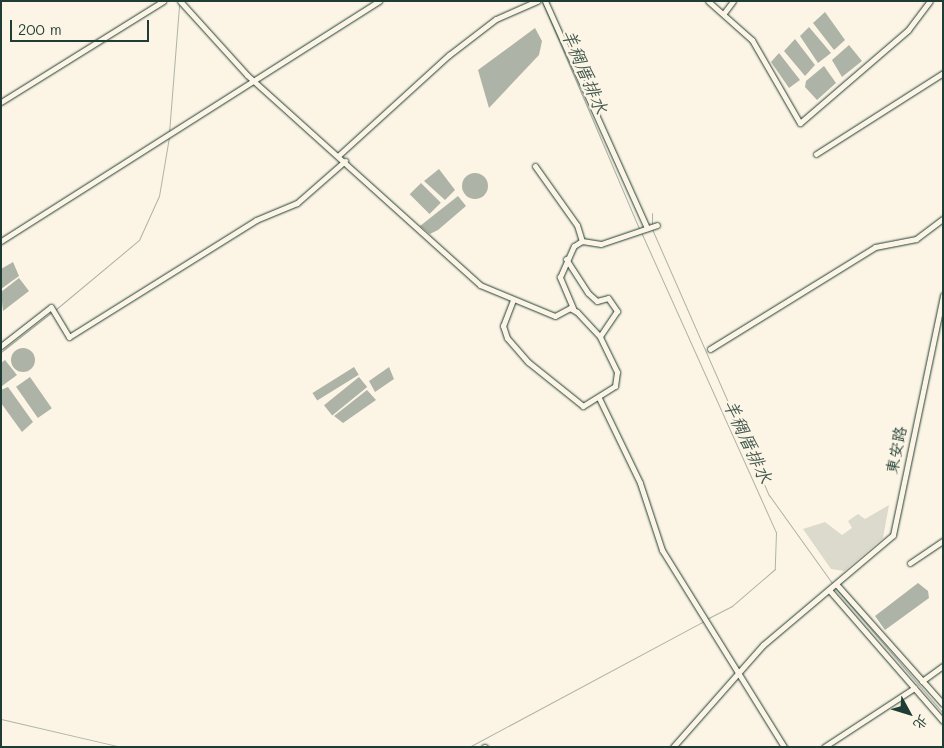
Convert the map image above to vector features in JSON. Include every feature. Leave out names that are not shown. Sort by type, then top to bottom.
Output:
[{"type":"street","points":[[1,102],[162,1]]},
{"type":"street","points":[[1,241],[379,1]]},
{"type":"street","points":[[545,1],[647,228]]},
{"type":"street","points":[[708,1],[724,13],[752,40],[800,123],[908,30],[930,1]]},
{"type":"street","points":[[724,13],[733,1]]},
{"type":"street","points":[[181,2],[254,81],[339,155],[480,285],[555,316],[573,308]]},
{"type":"street","points":[[339,155],[449,55],[496,19],[535,2]]},
{"type":"street","points":[[816,154],[943,73]]},
{"type":"street","points":[[1,346],[54,312],[70,337],[256,220],[297,203],[345,161]]},
{"type":"street","points":[[535,166],[577,225],[582,241]]},
{"type":"street","points":[[710,349],[875,247],[916,239],[943,219]]},
{"type":"street","points":[[582,241],[601,244],[657,225]]},
{"type":"street","points":[[514,300],[503,318],[512,344],[583,406],[599,398],[618,379],[600,336],[573,308],[560,277],[566,259],[582,241]]},
{"type":"street","points":[[566,259],[588,293],[598,301],[608,298],[617,311],[600,336]]},
{"type":"street","name":"東安路","points":[[673,747],[762,645],[834,588],[893,535],[943,295]]},
{"type":"street","points":[[599,398],[640,483],[662,550],[707,626],[784,747]]},
{"type":"street","points":[[910,563],[943,541]]},
{"type":"street","points":[[834,588],[943,704]]},
{"type":"street","points":[[834,588],[914,688],[943,721]]},
{"type":"street","points":[[922,680],[943,666]]},
{"type":"street","points":[[824,747],[914,688]]},
{"type":"shaded area","points":[[825,12],[845,40],[834,50],[813,23]]},
{"type":"shaded area","points":[[809,27],[831,53],[818,63],[800,36]]},
{"type":"shaded area","points":[[535,28],[542,41],[539,55],[489,108],[478,70]]},
{"type":"shaded area","points":[[795,39],[815,65],[805,76],[784,51]]},
{"type":"shaded area","points":[[849,45],[862,61],[842,77],[832,60]]},
{"type":"shaded area","points":[[779,53],[800,80],[789,88],[771,62]]},
{"type":"shaded area","points":[[824,66],[836,83],[817,100],[805,87],[806,81]]},
{"type":"shaded area","points":[[439,169],[455,190],[445,200],[424,181]]},
{"type":"shaded area","points":[[475,173],[484,177],[488,186],[484,195],[475,199],[466,195],[462,186],[466,177]]},
{"type":"shaded area","points":[[421,183],[441,203],[429,214],[410,194]]},
{"type":"shaded area","points":[[458,196],[466,206],[438,230],[430,234],[420,226]]},
{"type":"shaded area","points":[[13,262],[19,276],[1,289],[1,269]]},
{"type":"shaded area","points":[[19,278],[29,291],[3,311],[1,292]]},
{"type":"shaded area","points":[[18,348],[28,348],[35,355],[35,365],[28,372],[18,372],[11,365],[11,355]]},
{"type":"shaded area","points":[[5,360],[17,375],[2,386],[1,363]]},
{"type":"shaded area","points":[[354,367],[359,375],[317,401],[312,393]]},
{"type":"shaded area","points":[[389,367],[394,379],[375,392],[369,381]]},
{"type":"shaded area","points":[[30,377],[52,408],[38,418],[16,387]]},
{"type":"shaded area","points":[[359,377],[367,387],[332,415],[324,405]]},
{"type":"shaded area","points":[[8,387],[33,422],[22,432],[1,403],[1,390]]},
{"type":"shaded area","points":[[367,390],[376,400],[343,423],[334,416]]},
{"type":"shaded area","points":[[889,505],[883,538],[844,571],[831,569],[803,529],[825,522],[842,535],[852,528],[848,521],[858,514],[865,519]]},
{"type":"shaded area","points":[[918,583],[928,591],[929,598],[885,630],[875,616]]},
{"type":"waterway","name":"羊稠厝排水","points":[[542,1],[639,228]]},
{"type":"waterway","points":[[169,133],[179,5]]},
{"type":"waterway","points":[[55,310],[139,240],[159,196],[169,137]]},
{"type":"waterway","points":[[652,213],[652,225]]},
{"type":"waterway","points":[[652,229],[769,495],[832,583]]},
{"type":"waterway","name":"羊稠厝排水","points":[[641,232],[776,532],[775,569],[732,606],[707,619]]},
{"type":"waterway","points":[[1,352],[52,312]]},
{"type":"waterway","points":[[834,586],[943,713]]},
{"type":"waterway","name":"羊稠厝排水","points":[[469,747],[704,621]]},
{"type":"waterway","name":"羊稠厝排水","points":[[1,719],[121,747]]}]
